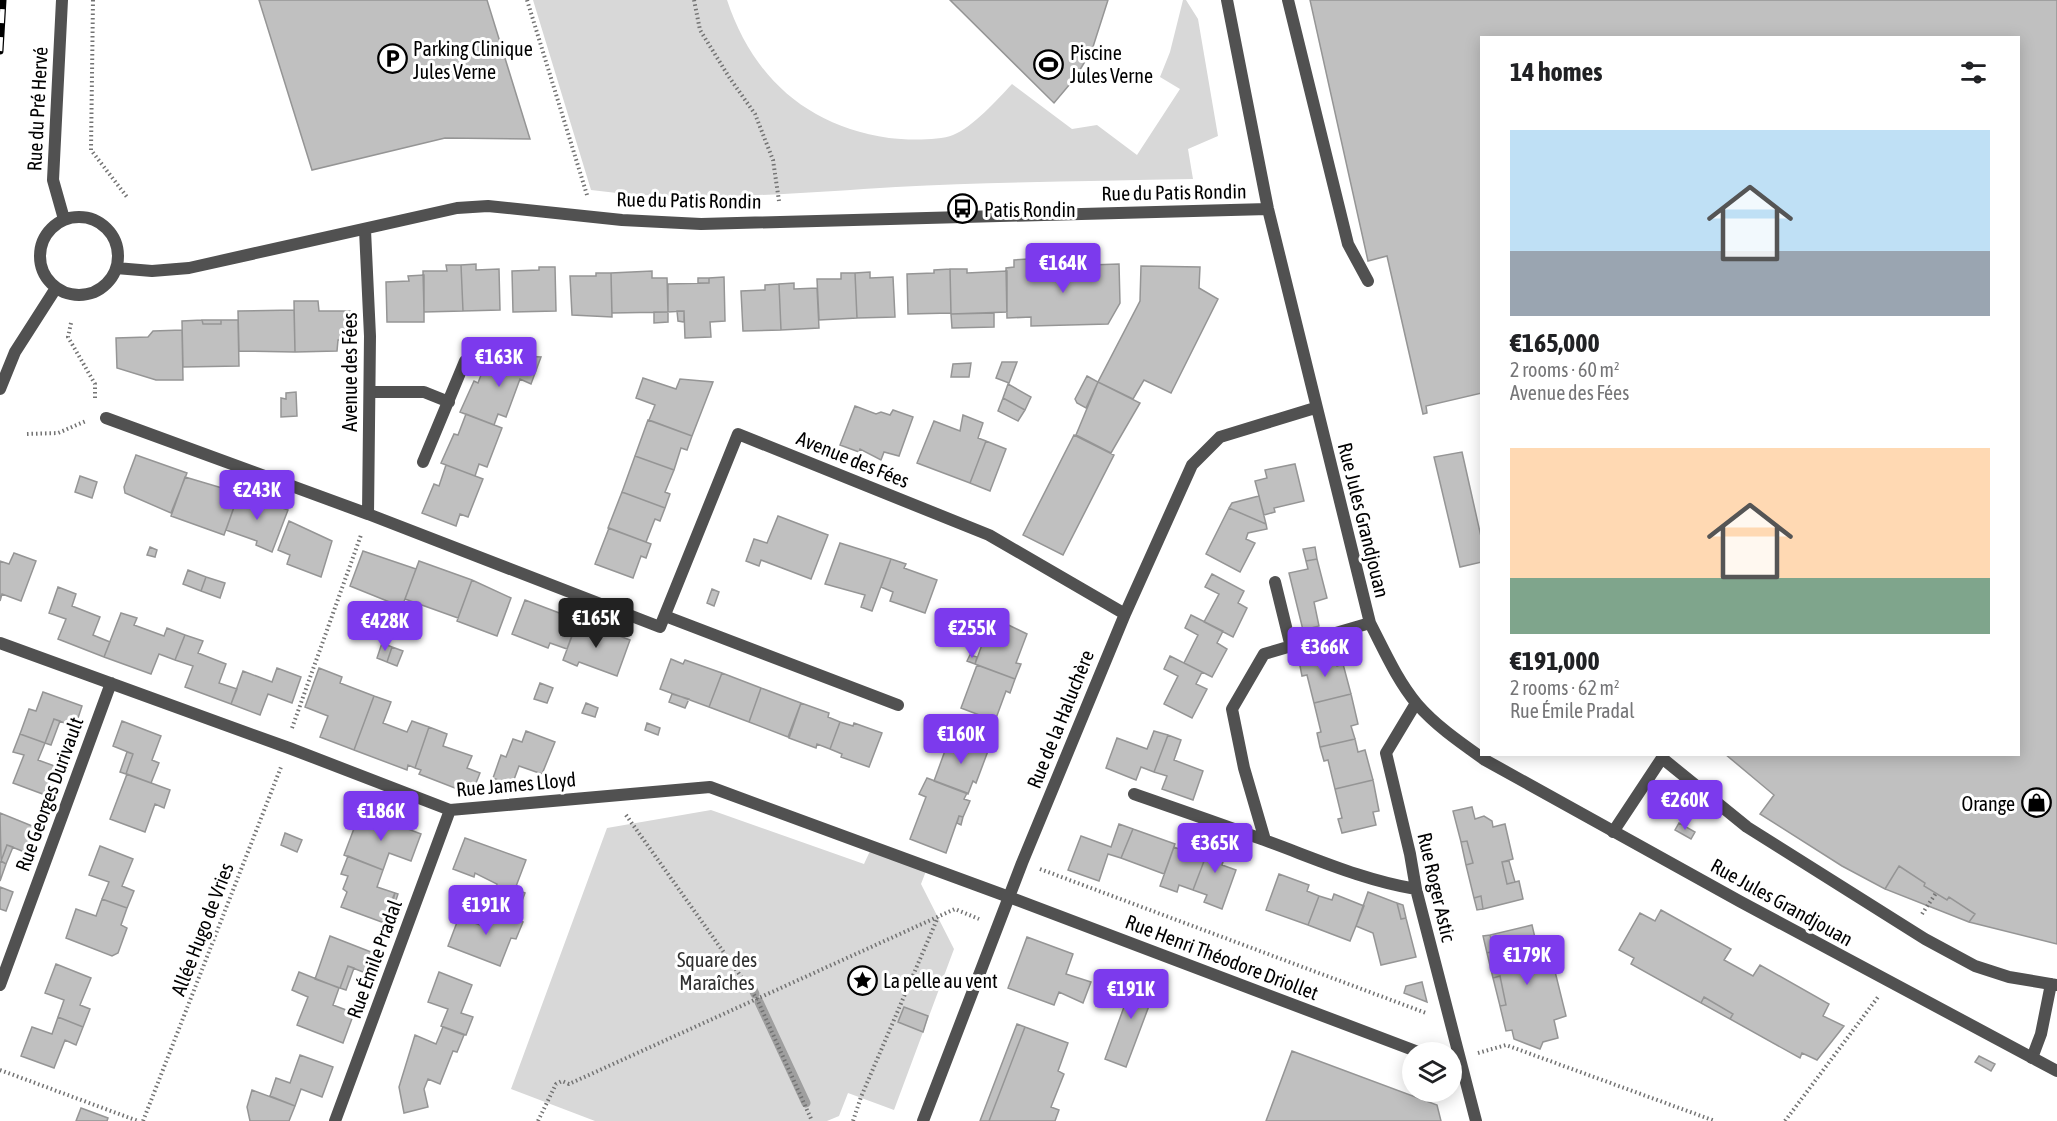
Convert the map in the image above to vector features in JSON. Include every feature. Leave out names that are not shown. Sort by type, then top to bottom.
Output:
[{"type":"street","name":"Rue du Pré Hervé","points":[[62,0],[53,180],[64,219]]},
{"type":"street","name":"Rue Jules Grandjouan","points":[[1227,0],[1268,209],[1370,623],[1391,665],[1416,703],[1449,734],[1485,760],[1613,832],[2057,1071]]},
{"type":"street","points":[[1288,0],[1348,244],[1368,281]]},
{"type":"street","name":"Rue du Patis Rondin","points":[[116,268],[152,271],[189,268],[457,208],[488,206],[701,224],[1268,209]]},
{"type":"street","points":[[87,217],[103,224],[117,245],[116,268],[108,282],[95,292],[71,295],[56,288],[44,274],[39,256],[43,238],[64,219],[87,217]]},
{"type":"street","name":"Avenue des Fées","points":[[365,230],[370,336],[368,514]]},
{"type":"street","points":[[0,388],[15,352],[56,288]]},
{"type":"street","points":[[423,462],[465,361]]},
{"type":"street","points":[[370,392],[424,392],[449,402]]},
{"type":"street","name":"Rue de la Haluchère","points":[[923,1121],[1022,863],[1125,614],[1192,465],[1220,438],[1316,408]]},
{"type":"street","points":[[101,416],[368,514],[660,627],[665,616],[898,705]]},
{"type":"street","name":"Avenue des Fées","points":[[665,616],[738,434],[989,535],[1125,614]]},
{"type":"street","points":[[1275,582],[1291,647]]},
{"type":"street","points":[[1265,840],[1244,768],[1232,709],[1264,654],[1370,623]]},
{"type":"street","name":"Rue James Lloyd","points":[[0,643],[289,748],[450,810],[710,787],[1009,897]]},
{"type":"street","name":"Rue Georges Durivault","points":[[0,985],[111,683]]},
{"type":"street","name":"Rue Roger Astic","points":[[1416,703],[1386,753],[1453,1042]]},
{"type":"street","points":[[1613,832],[1662,758],[1747,827],[1925,939],[1975,966],[2009,977],[2054,985],[2032,1058]]},
{"type":"street","points":[[1134,794],[1265,840],[1319,862],[1383,883],[1416,889]]},
{"type":"street","name":"Rue Émile Pradal","points":[[335,1121],[450,810]]},
{"type":"street","name":"Rue Henri Théodore Driollet","points":[[1009,897],[1402,1046]]},
{"type":"street","name":"Rue Roger Astic","points":[[1462,1081],[1476,1121]]},
{"type":"path","points":[[93,0],[91,150],[127,197]]},
{"type":"path","points":[[527,0],[594,216]]},
{"type":"path","points":[[694,0],[700,30],[755,114],[773,160],[778,194]]},
{"type":"path","points":[[71,323],[68,337],[95,384],[95,405]]},
{"type":"path","points":[[27,434],[58,433],[101,416]]},
{"type":"path","name":"Allée Hugo de Vries","points":[[143,1121],[289,748],[292,728],[368,514]]},
{"type":"path","points":[[608,796],[632,821],[757,999],[812,1121]]},
{"type":"path","points":[[1022,863],[1450,1022]]},
{"type":"path","points":[[538,1121],[556,1084],[562,1081],[569,1084],[955,909],[997,926]]},
{"type":"path","points":[[853,1121],[861,1097],[939,917]]},
{"type":"path","points":[[1785,1121],[1889,982]]},
{"type":"path","points":[[1462,1063],[1476,1053],[1506,1045],[1715,1121]]},
{"type":"path","points":[[0,1070],[138,1121]]},
{"type":"green space","points":[[533,0],[727,0],[738,28],[768,75],[787,94],[809,110],[833,122],[860,132],[889,138],[921,140],[947,137],[977,120],[1012,84],[1072,129],[1097,125],[1137,155],[1180,89],[1160,77],[1170,52],[1183,0],[1186,0],[1198,19],[1218,136],[1188,149],[1193,179],[970,184],[704,196],[628,194],[591,190]]},
{"type":"green space","name":"Square des Maraîches","points":[[711,810],[864,864],[870,851],[926,871],[921,884],[954,949],[894,1110],[848,1093],[839,1116],[827,1121],[595,1121],[511,1089],[607,828]]},
{"type":"building","name":"Parking Clinique Jules Verne","points":[[259,0],[487,0],[530,139],[445,138],[312,170]]},
{"type":"building","name":"Piscine Jules Verne","points":[[950,0],[1108,0],[1092,50],[1075,78],[1054,103]]},
{"type":"building","points":[[1310,0],[2057,0],[2057,944],[1969,922],[1975,914],[1949,897],[1947,900],[1924,886],[1925,883],[1899,866],[1885,889],[1842,866],[1760,814],[1774,795],[1727,756],[2020,756],[2020,36],[1480,36],[1480,393],[1426,406],[1427,413],[1423,414],[1387,256],[1368,261]]},
{"type":"building","points":[[1028,259],[1028,267],[1119,264],[1120,303],[1108,324],[1031,326],[1031,317],[1007,318],[1006,268],[1014,267],[1014,260]]},
{"type":"building","points":[[476,264],[476,270],[499,269],[500,310],[463,311],[461,265]]},
{"type":"building","points":[[446,265],[461,265],[463,311],[424,312],[423,271],[447,271]]},
{"type":"building","points":[[1141,266],[1200,267],[1199,288],[1218,299],[1171,393],[1144,380],[1133,399],[1098,382],[1140,301]]},
{"type":"building","points":[[539,267],[555,267],[556,311],[513,312],[512,271],[539,270]]},
{"type":"building","points":[[950,269],[967,269],[967,273],[1007,271],[1007,312],[951,314]]},
{"type":"building","points":[[950,269],[951,313],[908,314],[907,274],[934,273],[934,270]]},
{"type":"building","points":[[652,271],[652,278],[667,278],[668,312],[612,313],[611,273]]},
{"type":"building","points":[[870,272],[870,278],[893,277],[895,317],[857,318],[855,273]]},
{"type":"building","points":[[596,273],[611,273],[612,317],[572,315],[570,276],[596,276]]},
{"type":"building","points":[[841,273],[855,273],[857,318],[819,320],[817,279],[841,279]]},
{"type":"building","points":[[424,275],[424,322],[387,322],[386,282],[409,281],[408,276]]},
{"type":"building","points":[[724,277],[725,321],[710,322],[711,337],[685,338],[684,311],[668,312],[668,284],[709,283],[709,278]]},
{"type":"building","points":[[698,278],[709,278],[709,283],[698,283]]},
{"type":"building","points":[[794,283],[794,289],[817,288],[819,328],[781,330],[779,284]]},
{"type":"building","points":[[779,284],[781,330],[743,331],[741,291],[765,290],[765,285]]},
{"type":"building","points":[[294,301],[318,301],[319,311],[350,311],[351,340],[338,340],[337,351],[295,352]]},
{"type":"building","points":[[294,310],[295,352],[239,351],[238,311]]},
{"type":"building","points":[[677,311],[684,311],[684,322],[678,321]]},
{"type":"building","points":[[654,312],[668,312],[668,322],[654,323]]},
{"type":"building","points":[[994,313],[994,327],[952,328],[951,314]]},
{"type":"building","points":[[202,320],[221,320],[221,324],[203,324]]},
{"type":"building","points":[[202,320],[203,324],[221,324],[221,320],[238,320],[239,366],[183,367],[182,321]]},
{"type":"building","points":[[182,330],[183,380],[156,380],[117,368],[116,338],[148,337],[153,331]]},
{"type":"building","points":[[506,355],[541,357],[531,384],[520,379],[506,417],[498,414],[494,425],[460,412],[474,381],[478,383],[484,367],[500,370]]},
{"type":"building","points":[[1002,362],[1017,362],[1009,383],[996,378]]},
{"type":"building","points":[[971,363],[969,377],[951,377],[953,364]]},
{"type":"building","points":[[1087,376],[1098,382],[1086,408],[1077,403],[1075,399]]},
{"type":"building","points":[[643,378],[676,389],[680,379],[713,382],[692,436],[649,420],[655,405],[636,398]]},
{"type":"building","points":[[1098,382],[1140,403],[1111,453],[1076,435]]},
{"type":"building","points":[[1008,384],[1031,397],[1025,410],[1003,398]]},
{"type":"building","points":[[296,392],[297,416],[281,417],[281,398],[286,399],[286,393]]},
{"type":"building","points":[[1003,398],[1025,410],[1018,421],[998,411]]},
{"type":"building","points":[[855,406],[876,414],[881,412],[890,415],[893,410],[913,417],[899,456],[884,452],[881,460],[860,449],[859,452],[840,445]]},
{"type":"building","points":[[466,414],[502,428],[487,467],[479,464],[475,476],[441,463],[454,434],[458,435]]},
{"type":"building","points":[[963,415],[983,423],[978,438],[986,441],[970,483],[917,463],[934,421],[960,431]]},
{"type":"building","points":[[648,420],[692,436],[687,450],[681,448],[674,470],[635,456]]},
{"type":"building","points":[[1074,435],[1114,455],[1063,555],[1023,535]]},
{"type":"building","points":[[986,441],[1006,449],[990,491],[970,483]]},
{"type":"building","points":[[1462,452],[1480,532],[1480,562],[1460,567],[1434,457]]},
{"type":"building","points":[[136,455],[187,473],[171,513],[125,493],[124,487]]},
{"type":"building","points":[[635,456],[674,470],[665,492],[670,494],[665,508],[622,492]]},
{"type":"building","points":[[1295,464],[1304,501],[1274,508],[1275,512],[1264,515],[1255,481],[1267,478],[1265,470]]},
{"type":"building","points":[[446,465],[483,479],[468,517],[460,514],[456,526],[422,513],[434,484],[439,486]]},
{"type":"building","points":[[80,476],[97,482],[92,498],[75,492]]},
{"type":"building","points":[[185,477],[239,493],[224,535],[171,516]]},
{"type":"building","points":[[622,492],[665,508],[660,521],[655,519],[646,542],[608,528]]},
{"type":"building","points":[[239,493],[288,510],[272,552],[256,545],[257,541],[226,530]]},
{"type":"building","points":[[1259,496],[1266,524],[1229,508],[1232,503]]},
{"type":"building","points":[[1229,508],[1266,524],[1267,529],[1248,533],[1246,539],[1255,543],[1240,572],[1206,554]]},
{"type":"building","points":[[778,516],[828,535],[811,579],[761,560],[759,566],[746,561],[754,539],[767,543]]},
{"type":"building","points":[[289,521],[332,541],[321,577],[287,564],[290,555],[278,550]]},
{"type":"building","points":[[609,528],[651,544],[646,558],[641,556],[633,578],[595,564]]},
{"type":"building","points":[[840,543],[891,559],[872,611],[861,607],[865,595],[825,584]]},
{"type":"building","points":[[150,547],[157,550],[155,557],[147,555]]},
{"type":"building","points":[[1315,547],[1317,559],[1306,561],[1303,549]]},
{"type":"building","points":[[363,551],[416,569],[402,607],[350,586]]},
{"type":"building","points":[[14,553],[36,561],[21,601],[2,594],[0,601],[0,561],[9,564]]},
{"type":"building","points":[[891,559],[906,564],[904,568],[937,580],[925,613],[890,601],[893,592],[881,587]]},
{"type":"building","points":[[1317,559],[1327,598],[1314,602],[1319,626],[1303,630],[1289,573],[1308,569],[1306,561]]},
{"type":"building","points":[[419,561],[472,580],[458,618],[405,599]]},
{"type":"building","points":[[188,570],[206,577],[201,591],[183,584]]},
{"type":"building","points":[[1212,574],[1244,591],[1238,603],[1247,608],[1233,637],[1204,622],[1219,594],[1205,587]]},
{"type":"building","points":[[206,577],[225,583],[220,598],[201,591]]},
{"type":"building","points":[[472,580],[511,598],[497,636],[457,621]]},
{"type":"building","points":[[58,587],[76,594],[72,606],[100,617],[93,635],[110,642],[104,657],[58,639],[66,619],[49,613]]},
{"type":"building","points":[[712,589],[719,592],[714,606],[707,603]]},
{"type":"building","points":[[525,600],[562,614],[560,618],[576,624],[567,649],[550,643],[548,648],[512,634]]},
{"type":"building","points":[[121,613],[137,618],[134,625],[164,636],[167,628],[185,635],[175,660],[159,654],[151,674],[104,657]]},
{"type":"building","points":[[1191,615],[1223,631],[1217,643],[1227,649],[1212,677],[1184,663],[1198,635],[1185,628]]},
{"type":"building","points":[[992,617],[1027,634],[1016,663],[1021,664],[1015,679],[975,664]]},
{"type":"building","points":[[578,620],[630,640],[617,676],[579,662],[577,666],[563,660]]},
{"type":"building","points":[[185,635],[203,641],[198,653],[226,664],[219,683],[237,689],[231,704],[185,687],[193,666],[175,660]]},
{"type":"building","points":[[382,643],[392,647],[387,662],[377,658]]},
{"type":"building","points":[[392,647],[403,651],[397,666],[387,662]]},
{"type":"building","points":[[1333,653],[1337,666],[1343,664],[1351,694],[1314,703],[1307,675],[1302,676],[1299,661]]},
{"type":"building","points":[[970,655],[977,657],[975,664],[967,661]]},
{"type":"building","points":[[1170,656],[1202,672],[1196,684],[1207,689],[1192,718],[1164,704],[1178,676],[1164,669]]},
{"type":"building","points":[[671,659],[683,664],[685,660],[722,673],[709,707],[660,689]]},
{"type":"building","points":[[977,665],[1015,679],[1010,693],[1006,691],[995,721],[961,708]]},
{"type":"building","points":[[277,668],[301,677],[292,703],[268,694],[260,715],[231,704],[243,671],[272,682]]},
{"type":"building","points":[[319,668],[342,677],[340,683],[374,696],[354,750],[320,737],[328,716],[305,707]]},
{"type":"building","points":[[722,673],[761,688],[749,722],[709,707]]},
{"type":"building","points":[[540,683],[553,688],[547,703],[534,699]]},
{"type":"building","points":[[761,688],[801,703],[788,737],[749,722]]},
{"type":"building","points":[[43,692],[82,706],[75,727],[54,719],[45,743],[20,734],[29,709],[36,711]]},
{"type":"building","points":[[672,694],[689,699],[685,708],[669,702]]},
{"type":"building","points":[[1351,694],[1358,724],[1351,726],[1355,739],[1320,747],[1317,733],[1321,732],[1314,703]]},
{"type":"building","points":[[374,696],[391,702],[383,723],[407,732],[412,721],[429,727],[415,768],[408,765],[407,770],[354,750]]},
{"type":"building","points":[[586,703],[598,708],[595,717],[582,713]]},
{"type":"building","points":[[801,703],[829,713],[828,717],[840,722],[830,749],[817,744],[816,748],[789,738]]},
{"type":"building","points":[[54,719],[60,721],[51,745],[45,743]]},
{"type":"building","points":[[122,721],[161,736],[152,760],[159,763],[151,783],[126,774],[133,754],[113,746]]},
{"type":"building","points":[[840,722],[853,726],[854,723],[882,733],[869,767],[841,757],[842,754],[830,749]]},
{"type":"building","points":[[647,723],[660,728],[658,735],[645,730]]},
{"type":"building","points":[[429,727],[447,734],[443,746],[472,756],[467,768],[480,773],[474,788],[460,790],[419,774],[421,770],[415,768]]},
{"type":"building","points":[[526,731],[555,742],[542,774],[519,766],[512,785],[493,778],[501,755],[506,757],[513,739],[522,742]]},
{"type":"building","points":[[1154,731],[1168,735],[1154,772],[1141,767],[1136,780],[1106,768],[1117,738],[1147,749]]},
{"type":"building","points":[[20,734],[45,743],[38,760],[60,768],[48,796],[13,783],[24,755],[13,752]]},
{"type":"building","points":[[1168,735],[1181,740],[1174,760],[1203,771],[1193,800],[1162,789],[1167,776],[1154,772]]},
{"type":"building","points":[[950,737],[988,751],[976,783],[973,781],[968,794],[934,781]]},
{"type":"building","points":[[1355,739],[1358,752],[1365,750],[1373,780],[1335,789],[1328,760],[1324,761],[1320,747]]},
{"type":"building","points":[[127,752],[133,754],[126,774],[120,772]]},
{"type":"building","points":[[127,774],[170,790],[164,808],[155,804],[145,832],[110,819]]},
{"type":"building","points":[[927,778],[967,793],[964,799],[970,801],[963,817],[959,816],[946,853],[910,839],[926,797],[919,794]]},
{"type":"building","points":[[1373,780],[1379,811],[1373,812],[1376,825],[1342,833],[1338,819],[1342,818],[1335,789]]},
{"type":"building","points":[[1472,807],[1475,819],[1484,816],[1492,821],[1493,827],[1505,824],[1513,859],[1502,862],[1507,884],[1519,881],[1523,899],[1483,909],[1481,896],[1474,898],[1466,865],[1473,863],[1467,841],[1461,842],[1453,811]]},
{"type":"building","points":[[360,810],[364,812],[358,828],[355,826]]},
{"type":"building","points":[[364,812],[421,834],[411,861],[389,853],[383,870],[344,855],[355,826],[358,828]]},
{"type":"building","points":[[0,813],[37,828],[27,853],[7,845],[1,861]]},
{"type":"building","points":[[959,816],[963,817],[961,825],[957,823]]},
{"type":"building","points":[[1679,823],[1695,832],[1691,839],[1675,830]]},
{"type":"building","points":[[1119,824],[1133,829],[1121,858],[1108,854],[1099,881],[1068,870],[1081,836],[1111,847]]},
{"type":"building","points":[[1133,829],[1175,844],[1164,874],[1121,858]]},
{"type":"building","points":[[1197,829],[1214,835],[1193,890],[1179,885],[1177,892],[1160,886],[1174,847],[1189,853]]},
{"type":"building","points":[[285,833],[302,840],[297,852],[281,845]]},
{"type":"building","points":[[1214,835],[1230,841],[1222,865],[1236,870],[1222,909],[1204,902],[1207,895],[1193,890]]},
{"type":"building","points":[[465,838],[526,860],[515,889],[525,893],[515,919],[487,909],[497,884],[475,873],[474,877],[453,869]]},
{"type":"building","points":[[1467,841],[1473,863],[1466,865],[1461,842]]},
{"type":"building","points":[[7,845],[13,847],[6,864],[1,861]]},
{"type":"building","points":[[100,846],[133,859],[122,886],[134,891],[127,908],[102,899],[109,882],[89,875]]},
{"type":"building","points":[[348,856],[383,870],[377,887],[395,893],[387,924],[341,907],[347,892],[343,889],[348,876],[341,874]]},
{"type":"building","points":[[1,861],[6,864],[0,881],[0,863]]},
{"type":"building","points":[[1509,861],[1515,882],[1507,884],[1502,862]]},
{"type":"building","points":[[1899,866],[1925,883],[1924,886],[1947,900],[1949,897],[1975,914],[1969,922],[1885,889]]},
{"type":"building","points":[[1279,874],[1309,885],[1307,891],[1319,896],[1308,925],[1266,910]]},
{"type":"building","points":[[0,887],[13,892],[6,911],[0,909]]},
{"type":"building","points":[[1368,892],[1397,903],[1401,919],[1406,918],[1416,957],[1381,965],[1373,933],[1356,926]]},
{"type":"building","points":[[395,893],[398,894],[394,906],[390,904]]},
{"type":"building","points":[[1334,894],[1364,906],[1350,941],[1308,925],[1319,896],[1332,900]]},
{"type":"building","points":[[1481,896],[1483,909],[1477,910],[1474,898]]},
{"type":"building","points":[[102,899],[127,908],[121,925],[127,928],[118,953],[112,956],[66,938],[76,909],[96,916]]},
{"type":"building","points":[[1397,903],[1403,905],[1406,918],[1401,919]]},
{"type":"building","points":[[487,909],[523,922],[516,939],[511,938],[500,966],[448,946],[459,917],[480,925]]},
{"type":"building","points":[[1661,910],[1731,949],[1724,960],[1753,976],[1760,965],[1829,1004],[1823,1016],[1844,1026],[1817,1060],[1802,1053],[1800,1058],[1730,1019],[1733,1014],[1704,997],[1701,1003],[1631,964],[1634,958],[1619,950],[1640,913],[1655,921]]},
{"type":"building","points":[[1532,925],[1536,942],[1547,939],[1566,1016],[1554,1020],[1558,1038],[1543,1042],[1540,1049],[1514,1039],[1512,1030],[1506,1031],[1500,1006],[1506,1005],[1500,976],[1493,978],[1487,953],[1494,951],[1490,935]]},
{"type":"building","points":[[1490,935],[1494,951],[1487,953],[1483,936]]},
{"type":"building","points":[[330,936],[376,954],[368,974],[348,966],[340,988],[315,979]]},
{"type":"building","points":[[1027,937],[1073,954],[1066,974],[1091,982],[1083,1003],[1059,992],[1054,1005],[1008,988]]},
{"type":"building","points":[[56,964],[91,978],[80,1005],[90,1009],[83,1027],[58,1017],[64,1000],[45,993]]},
{"type":"building","points":[[348,966],[354,968],[346,990],[340,988]]},
{"type":"building","points":[[299,972],[339,988],[333,1005],[354,1013],[343,1043],[297,1025],[308,997],[292,990]]},
{"type":"building","points":[[439,972],[472,985],[461,1013],[473,1017],[466,1035],[441,1026],[448,1009],[428,1002]]},
{"type":"building","points":[[1136,974],[1158,982],[1126,1067],[1105,1059]]},
{"type":"building","points":[[1500,976],[1506,1005],[1500,1006],[1493,978]]},
{"type":"building","points":[[1422,982],[1427,1002],[1404,993],[1406,986]]},
{"type":"building","points":[[1704,997],[1733,1014],[1730,1019],[1701,1003]]},
{"type":"building","points":[[904,1007],[928,1016],[923,1032],[898,1022]]},
{"type":"building","points":[[58,1017],[83,1027],[76,1045],[65,1040],[54,1068],[21,1056],[32,1027],[52,1034]]},
{"type":"building","points":[[1017,1024],[1025,1027],[989,1121],[980,1121]]},
{"type":"building","points":[[443,1027],[464,1035],[457,1052],[453,1051],[440,1084],[428,1079],[424,1089],[428,1107],[404,1113],[399,1087],[415,1035],[436,1044]]},
{"type":"building","points":[[1025,1027],[1068,1043],[1058,1071],[1064,1074],[1051,1107],[1059,1110],[1055,1121],[989,1121]]},
{"type":"building","points":[[1292,1051],[1402,1092],[1402,1102],[1429,1102],[1437,1105],[1441,1121],[1266,1121]]},
{"type":"building","points":[[300,1055],[333,1067],[322,1097],[301,1089],[295,1106],[270,1096],[276,1078],[290,1083]]},
{"type":"building","points":[[1979,1056],[1995,1064],[1991,1071],[1975,1062]]},
{"type":"building","points":[[252,1090],[295,1106],[289,1121],[250,1121],[247,1107]]},
{"type":"building","points":[[81,1108],[108,1118],[107,1121],[76,1121]]},
{"type":"waterway","points":[[752,987],[755,994]]},
{"type":"waterway","points":[[759,1002],[806,1103]]},
{"type":"railway","points":[[0,51],[3,0]]},
{"type":"place","name":"Parking Clinique Jules Verne","points":[[392,59]]},
{"type":"place","name":"Piscine Jules Verne","points":[[1049,64]]},
{"type":"place","name":"Patis Rondin","points":[[963,209]]},
{"type":"place","name":"Orange","points":[[2036,803]]},
{"type":"place","name":"La pelle au vent","points":[[862,980]]}]
